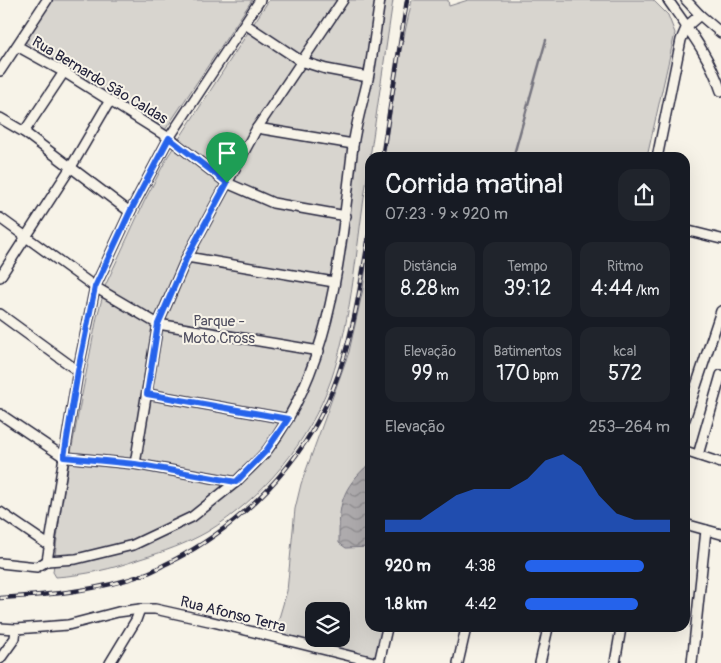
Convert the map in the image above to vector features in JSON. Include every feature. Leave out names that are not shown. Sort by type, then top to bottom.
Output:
[{"type":"street","points":[[0,71],[47,0]]},
{"type":"street","points":[[47,561],[78,371],[95,287],[130,212],[169,138],[260,0]]},
{"type":"street","points":[[135,464],[158,324],[187,257],[257,128],[343,0]]},
{"type":"street","points":[[0,563],[37,567],[47,561],[76,559],[133,546],[192,517],[236,482],[266,451],[288,419],[319,351],[346,216],[353,144],[368,78],[380,0]]},
{"type":"street","points":[[668,0],[702,47],[715,72],[721,91]]},
{"type":"street","points":[[686,0],[721,33]]},
{"type":"street","points":[[658,152],[681,40],[687,26],[700,15]]},
{"type":"street","points":[[244,24],[302,61],[326,69],[368,78]]},
{"type":"street","name":"Rua Bernardo São Caldas","points":[[17,46],[64,72],[169,138],[227,183],[273,203],[346,216]]},
{"type":"street","points":[[24,132],[64,72]]},
{"type":"street","points":[[0,277],[71,167],[110,102]]},
{"type":"street","points":[[0,118],[24,132],[130,212]]},
{"type":"street","points":[[257,128],[353,144]]},
{"type":"street","points":[[0,218],[95,287],[158,324],[319,351]]},
{"type":"street","points":[[690,231],[721,239]]},
{"type":"street","points":[[187,257],[334,282]]},
{"type":"street","points":[[690,404],[721,311]]},
{"type":"street","points":[[0,314],[78,371]]},
{"type":"street","points":[[698,455],[721,375]]},
{"type":"street","points":[[147,394],[288,419]]},
{"type":"street","points":[[0,414],[64,457],[135,464],[236,482]]},
{"type":"street","points":[[690,453],[721,463]]},
{"type":"street","points":[[0,512],[50,546]]},
{"type":"street","points":[[690,525],[721,534]]},
{"type":"street","points":[[692,663],[706,530]]},
{"type":"street","points":[[110,663],[136,620],[140,609]]},
{"type":"street","name":"Rua Afonso Terra","points":[[0,628],[16,629],[68,625],[118,612],[155,609],[378,663]]},
{"type":"street","points":[[0,659],[15,638],[16,629]]},
{"type":"street","points":[[378,663],[386,632]]},
{"type":"street","points":[[458,663],[465,632]]},
{"type":"street","points":[[540,663],[547,632]]},
{"type":"street","points":[[615,663],[620,632]]},
{"type":"green space","points":[[50,0],[252,0],[165,130],[22,40]]},
{"type":"green space","name":"Parque - Moto Cross","points":[[269,0],[393,0],[371,152],[365,152],[365,191],[343,337],[331,380],[322,403],[310,425],[282,466],[265,485],[247,503],[207,532],[183,544],[119,566],[77,575],[56,577],[53,572],[61,506],[97,317],[106,284],[144,202],[168,156]]},
{"type":"green space","points":[[412,0],[448,0],[449,6],[468,0],[653,0],[668,15],[675,33],[648,152],[385,152],[401,50]]},
{"type":"green space","points":[[365,273],[365,632],[382,632],[376,659],[325,647],[350,647],[350,602],[305,602],[305,642],[274,635],[287,591],[295,509],[301,484],[349,352]]},
{"type":"water","points":[[365,468],[365,547],[346,548],[339,543],[341,508],[347,490]]},
{"type":"waterway","points":[[515,152],[546,40]]},
{"type":"railway","points":[[383,152],[407,0]]},
{"type":"railway","points":[[0,598],[55,594],[91,588],[148,573],[197,547],[245,511],[287,467],[320,418],[346,352],[365,260]]},
{"type":"route","points":[[169,138],[227,183],[187,257],[158,324],[147,394],[288,419],[266,451],[236,482],[135,464],[64,457],[78,371],[95,287],[130,212],[169,138]]}]
